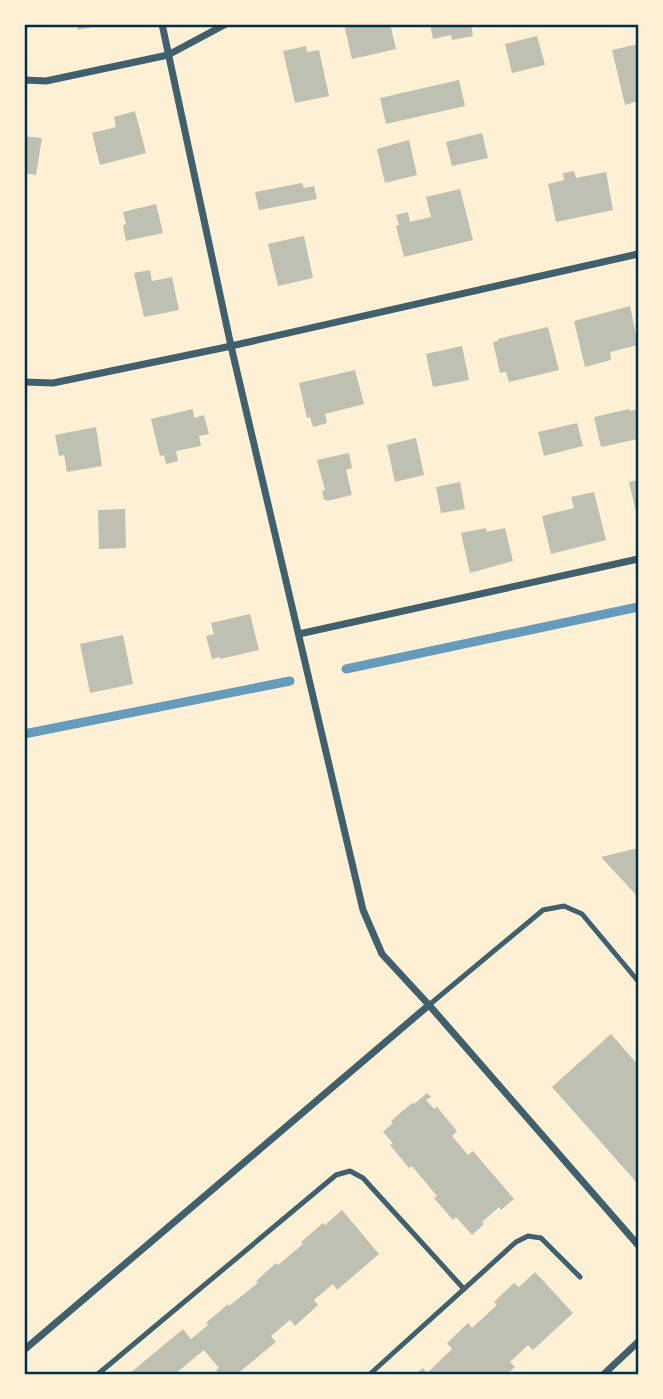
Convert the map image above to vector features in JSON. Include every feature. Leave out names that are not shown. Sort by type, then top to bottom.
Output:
[{"type":"street","points":[[162,24],[231,346],[363,909],[382,954],[639,1245]]},
{"type":"street","points":[[24,80],[46,80],[168,55],[226,24]]},
{"type":"street","points":[[24,382],[53,383],[231,346],[639,254]]},
{"type":"street","points":[[299,634],[639,559]]},
{"type":"street","points":[[24,1350],[429,1005]]},
{"type":"street","points":[[604,1374],[639,1342]]},
{"type":"lane","points":[[429,1005],[543,910],[564,906],[582,914],[639,981]]},
{"type":"lane","points":[[98,1374],[336,1175],[350,1171],[363,1178],[464,1289]]},
{"type":"lane","points":[[370,1374],[516,1242],[528,1236],[541,1238],[580,1277]]},
{"type":"building","points":[[77,24],[96,24],[96,26],[78,30]]},
{"type":"building","points":[[344,24],[390,24],[396,49],[352,59]]},
{"type":"building","points":[[430,24],[471,24],[473,36],[452,40],[451,35],[433,39]]},
{"type":"building","points":[[537,36],[545,65],[512,73],[505,44]]},
{"type":"building","points":[[638,44],[638,101],[625,105],[612,50]]},
{"type":"building","points":[[306,46],[307,52],[319,50],[329,96],[295,103],[283,51]]},
{"type":"building","points":[[459,80],[465,106],[386,124],[380,98]]},
{"type":"building","points":[[135,111],[146,153],[100,165],[92,133],[116,127],[114,117]]},
{"type":"building","points":[[482,133],[488,158],[452,166],[446,142]]},
{"type":"building","points":[[24,136],[42,138],[36,175],[24,173]]},
{"type":"building","points":[[409,140],[417,175],[385,183],[377,149]]},
{"type":"building","points":[[574,171],[576,178],[606,172],[613,210],[556,222],[548,184],[564,180],[563,173]]},
{"type":"building","points":[[302,183],[304,188],[314,186],[317,199],[259,210],[255,192]]},
{"type":"building","points":[[460,189],[473,240],[404,257],[396,215],[408,212],[410,222],[431,217],[426,197]]},
{"type":"building","points":[[156,204],[163,233],[126,241],[123,212]]},
{"type":"building","points":[[304,236],[313,278],[278,286],[268,244]]},
{"type":"building","points":[[150,270],[152,281],[172,277],[179,310],[144,317],[134,273]]},
{"type":"building","points":[[630,306],[638,345],[610,352],[611,360],[585,367],[574,321]]},
{"type":"building","points":[[548,327],[559,370],[509,382],[506,372],[500,373],[493,342]]},
{"type":"building","points":[[462,346],[469,380],[433,387],[426,354]]},
{"type":"building","points":[[355,370],[364,404],[325,414],[327,423],[313,427],[310,417],[307,418],[299,383]]},
{"type":"building","points":[[193,409],[194,418],[204,415],[209,434],[199,436],[201,446],[176,451],[178,461],[166,464],[164,455],[160,456],[151,419]]},
{"type":"building","points":[[638,409],[638,439],[601,447],[594,417]]},
{"type":"building","points":[[577,423],[583,446],[544,456],[538,432]]},
{"type":"building","points":[[96,427],[102,466],[67,472],[64,455],[59,456],[55,435]]},
{"type":"building","points":[[416,438],[424,475],[395,482],[387,445]]},
{"type":"building","points":[[349,453],[352,468],[346,470],[352,495],[324,500],[322,491],[325,490],[317,460]]},
{"type":"building","points":[[638,480],[638,516],[637,516],[629,482]]},
{"type":"building","points":[[460,482],[465,509],[441,513],[436,487]]},
{"type":"building","points":[[594,492],[606,540],[551,554],[542,516],[574,508],[571,497]]},
{"type":"building","points":[[125,509],[126,548],[99,549],[98,510]]},
{"type":"building","points":[[486,528],[487,532],[505,528],[513,561],[470,573],[461,533]]},
{"type":"building","points":[[250,614],[259,650],[212,659],[206,636],[214,634],[211,623]]},
{"type":"building","points":[[123,635],[133,684],[90,693],[80,644]]},
{"type":"building","points":[[638,848],[638,897],[601,857]]},
{"type":"building","points":[[611,1034],[638,1065],[638,1184],[552,1087]]},
{"type":"building","points":[[427,1093],[431,1097],[426,1100],[434,1109],[437,1107],[457,1131],[452,1136],[468,1155],[473,1151],[514,1199],[501,1210],[499,1207],[472,1235],[456,1217],[453,1220],[412,1166],[409,1168],[390,1145],[393,1143],[383,1132],[393,1123],[391,1121]]},
{"type":"building","points":[[342,1210],[379,1254],[337,1290],[333,1284],[314,1300],[318,1305],[295,1326],[290,1320],[271,1336],[276,1342],[237,1374],[220,1374],[216,1370],[219,1368],[204,1350],[175,1374],[129,1374],[183,1329],[191,1339],[228,1304],[229,1306],[258,1283],[256,1281],[276,1263],[278,1265],[323,1223],[325,1225]]},
{"type":"building","points":[[535,1272],[573,1313],[533,1350],[528,1345],[510,1362],[515,1367],[507,1374],[416,1374],[423,1368],[427,1373],[452,1349],[447,1343],[468,1323],[472,1328],[497,1305],[494,1302],[514,1283],[519,1287]]},
{"type":"waterway","points":[[346,669],[638,607]]},
{"type":"waterway","points":[[24,734],[290,681]]}]
